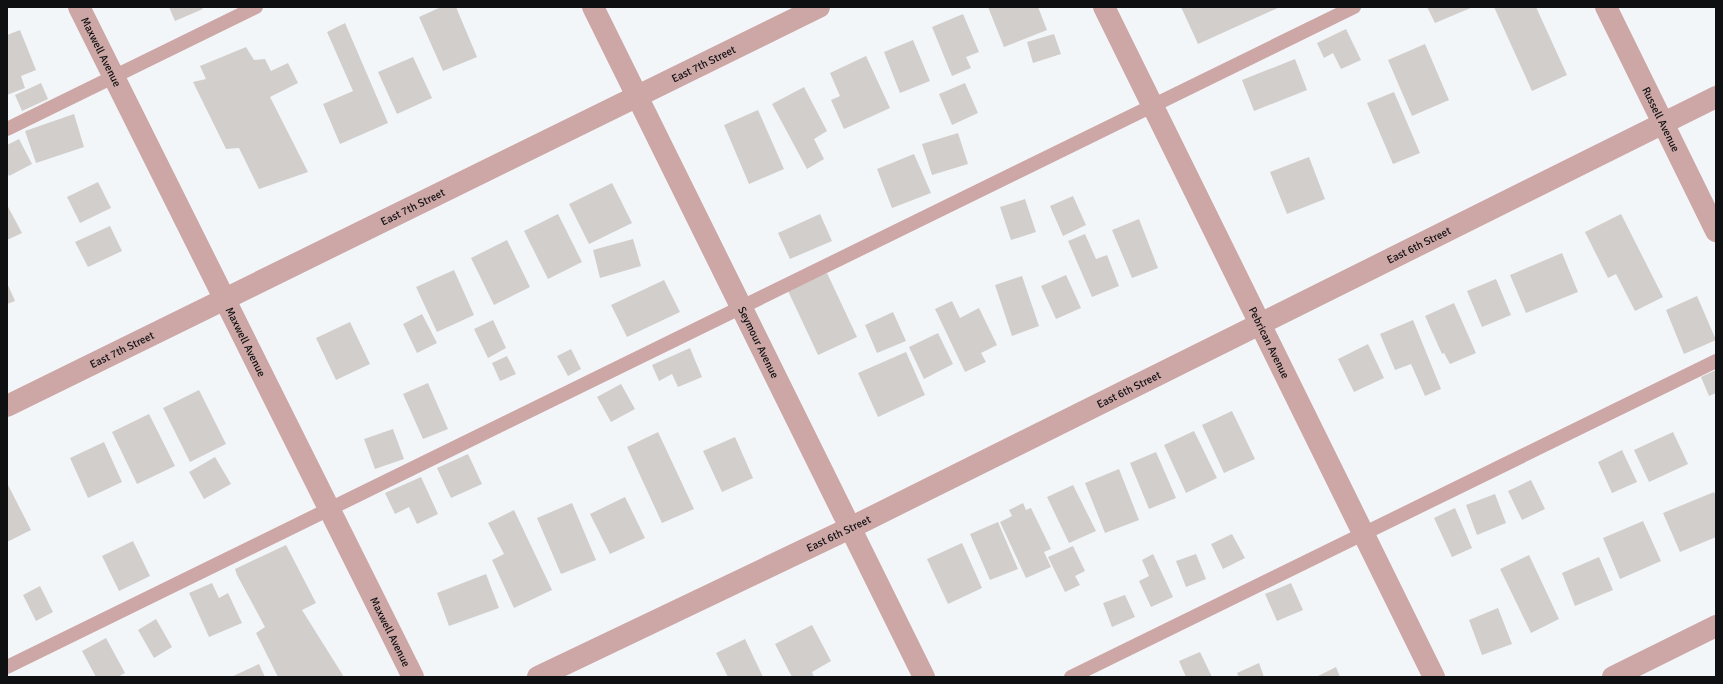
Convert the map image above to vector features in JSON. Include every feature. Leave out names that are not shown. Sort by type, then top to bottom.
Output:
[{"type":"street","name":"Maxwell Avenue","points":[[79,7],[413,677]]},
{"type":"street","name":"Seymour Avenue","points":[[593,7],[924,677]]},
{"type":"street","name":"East 7th Street","points":[[7,406],[819,7]]},
{"type":"street","name":"Pebrican Avenue","points":[[1104,7],[1434,677]]},
{"type":"street","name":"Russell Avenue","points":[[1606,7],[1716,231]]},
{"type":"street","name":"East 6th Street","points":[[538,677],[850,528],[1716,97]]},
{"type":"street","points":[[1612,677],[1716,626]]},
{"type":"lane","points":[[7,129],[256,7]]},
{"type":"lane","points":[[7,667],[1354,7]]},
{"type":"lane","points":[[1071,677],[1716,361]]},
{"type":"building","points":[[169,7],[202,7],[203,9],[175,21]]},
{"type":"building","points":[[441,7],[456,7],[477,57],[443,71],[419,17]]},
{"type":"building","points":[[988,7],[1038,7],[1047,30],[1004,47]]},
{"type":"building","points":[[1181,7],[1280,7],[1198,44]]},
{"type":"building","points":[[1427,7],[1473,7],[1435,23]]},
{"type":"building","points":[[1494,7],[1536,7],[1567,75],[1532,91]]},
{"type":"building","points":[[963,14],[979,52],[966,57],[971,68],[952,76],[932,27]]},
{"type":"building","points":[[345,23],[388,123],[340,144],[323,104],[353,91],[327,32]]},
{"type":"building","points":[[1346,29],[1361,60],[1341,69],[1333,53],[1324,58],[1317,43]]},
{"type":"building","points":[[20,30],[36,70],[21,76],[25,88],[7,95],[7,35]]},
{"type":"building","points":[[1054,34],[1061,54],[1033,63],[1027,42]]},
{"type":"building","points":[[913,40],[930,81],[900,93],[884,52]]},
{"type":"building","points":[[1425,44],[1449,100],[1412,116],[1388,60]]},
{"type":"building","points":[[246,47],[254,60],[265,59],[271,71],[288,63],[298,83],[270,97],[308,172],[259,189],[239,148],[226,149],[193,82],[206,79],[200,66]]},
{"type":"building","points":[[866,56],[890,108],[844,129],[831,100],[840,96],[830,73]]},
{"type":"building","points":[[413,57],[432,98],[397,114],[378,72]]},
{"type":"building","points":[[1295,59],[1307,90],[1254,111],[1242,80]]},
{"type":"building","points":[[41,83],[48,99],[22,111],[15,95]]},
{"type":"building","points":[[965,83],[978,113],[952,125],[939,94]]},
{"type":"building","points":[[804,87],[827,131],[814,139],[824,159],[807,169],[772,104]]},
{"type":"building","points":[[1394,92],[1420,153],[1393,164],[1367,103]]},
{"type":"building","points":[[758,110],[784,169],[749,184],[724,125]]},
{"type":"building","points":[[74,114],[84,147],[36,163],[25,131]]},
{"type":"building","points":[[958,133],[968,164],[932,175],[922,144]]},
{"type":"building","points":[[19,139],[32,164],[9,176],[7,172],[7,145]]},
{"type":"building","points":[[914,154],[931,193],[892,208],[877,169]]},
{"type":"building","points":[[1309,157],[1325,199],[1287,214],[1270,172]]},
{"type":"building","points":[[98,182],[111,208],[80,223],[67,197]]},
{"type":"building","points":[[612,183],[632,223],[589,244],[569,204]]},
{"type":"building","points":[[1073,196],[1086,225],[1063,236],[1050,206]]},
{"type":"building","points":[[1025,199],[1036,232],[1011,240],[1000,207]]},
{"type":"building","points":[[7,205],[22,233],[7,240]]},
{"type":"building","points":[[558,214],[582,262],[548,279],[524,231]]},
{"type":"building","points":[[820,214],[832,241],[790,259],[778,233]]},
{"type":"building","points":[[1621,214],[1663,297],[1635,311],[1616,274],[1608,278],[1585,232]]},
{"type":"building","points":[[1139,219],[1158,268],[1132,278],[1112,230]]},
{"type":"building","points":[[110,226],[122,251],[88,267],[75,242]]},
{"type":"building","points":[[1085,234],[1096,259],[1107,255],[1119,286],[1092,297],[1068,241]]},
{"type":"building","points":[[633,239],[641,266],[600,278],[593,250]]},
{"type":"building","points":[[507,240],[530,287],[494,305],[471,258]]},
{"type":"building","points":[[1562,253],[1578,292],[1526,313],[1510,275]]},
{"type":"building","points":[[454,270],[474,315],[437,332],[416,287]]},
{"type":"building","points":[[827,273],[857,337],[818,355],[788,291]]},
{"type":"building","points":[[1066,275],[1081,308],[1056,319],[1041,286]]},
{"type":"building","points":[[1022,276],[1039,326],[1012,336],[995,285]]},
{"type":"building","points":[[1496,279],[1511,315],[1482,327],[1467,291]]},
{"type":"building","points":[[664,280],[680,312],[627,337],[611,305]]},
{"type":"building","points":[[7,283],[15,301],[7,304]]},
{"type":"building","points":[[1697,296],[1716,340],[1684,354],[1666,310]]},
{"type":"building","points":[[952,301],[960,318],[979,308],[997,345],[981,353],[986,362],[965,372],[935,309]]},
{"type":"building","points":[[1454,303],[1476,353],[1450,364],[1444,353],[1442,354],[1425,316]]},
{"type":"building","points":[[893,312],[906,341],[877,353],[865,325]]},
{"type":"building","points":[[422,314],[437,343],[417,353],[403,324]]},
{"type":"building","points":[[493,320],[506,348],[488,358],[474,329]]},
{"type":"building","points":[[1413,320],[1441,389],[1425,396],[1411,364],[1395,370],[1380,334]]},
{"type":"building","points":[[350,322],[370,364],[336,380],[316,338]]},
{"type":"building","points":[[938,333],[953,364],[924,379],[909,347]]},
{"type":"building","points":[[1368,344],[1384,378],[1354,392],[1338,359]]},
{"type":"building","points":[[690,348],[702,377],[678,387],[672,374],[659,381],[652,365]]},
{"type":"building","points":[[571,349],[581,369],[568,376],[557,356]]},
{"type":"building","points":[[906,352],[925,395],[878,417],[858,373]]},
{"type":"building","points":[[507,356],[516,374],[500,381],[492,363]]},
{"type":"building","points":[[1716,370],[1716,393],[1709,396],[1701,377]]},
{"type":"building","points":[[428,383],[448,429],[423,439],[403,394]]},
{"type":"building","points":[[621,384],[635,409],[611,422],[597,397]]},
{"type":"building","points":[[199,390],[226,444],[190,462],[163,408]]},
{"type":"building","points":[[1232,411],[1255,459],[1224,473],[1202,425]]},
{"type":"building","points":[[149,414],[175,466],[137,484],[112,432]]},
{"type":"building","points":[[393,429],[404,459],[375,469],[364,439]]},
{"type":"building","points":[[1194,431],[1217,478],[1186,493],[1164,445]]},
{"type":"building","points":[[658,432],[694,509],[662,523],[627,447]]},
{"type":"building","points":[[1673,432],[1688,464],[1649,482],[1634,450]]},
{"type":"building","points":[[735,437],[753,478],[722,492],[703,451]]},
{"type":"building","points":[[104,442],[122,482],[88,498],[70,458]]},
{"type":"building","points":[[1622,450],[1637,482],[1612,493],[1598,462]]},
{"type":"building","points":[[1156,452],[1176,498],[1149,509],[1130,463]]},
{"type":"building","points":[[468,454],[482,484],[451,498],[437,468]]},
{"type":"building","points":[[215,457],[231,484],[204,499],[189,472]]},
{"type":"building","points":[[1119,469],[1139,520],[1105,533],[1085,483]]},
{"type":"building","points":[[421,477],[438,514],[417,524],[409,507],[395,514],[385,493]]},
{"type":"building","points":[[1531,480],[1545,509],[1522,520],[1508,491]]},
{"type":"building","points":[[7,483],[31,530],[7,542]]},
{"type":"building","points":[[1073,485],[1096,531],[1069,543],[1047,497]]},
{"type":"building","points":[[1714,492],[1716,497],[1716,537],[1680,552],[1663,513]]},
{"type":"building","points":[[1495,494],[1506,523],[1477,535],[1466,505]]},
{"type":"building","points":[[625,497],[645,538],[610,554],[590,514]]},
{"type":"building","points":[[572,503],[596,560],[561,574],[537,518]]},
{"type":"building","points":[[1023,503],[1026,510],[1031,508],[1051,549],[1044,552],[1051,567],[1026,578],[1000,522],[1012,516],[1009,510]]},
{"type":"building","points":[[1455,508],[1472,548],[1452,557],[1434,518]]},
{"type":"building","points":[[514,510],[552,590],[514,608],[492,560],[504,554],[488,523]]},
{"type":"building","points":[[1643,521],[1661,561],[1620,579],[1603,538]]},
{"type":"building","points":[[998,522],[1018,569],[990,580],[970,534]]},
{"type":"building","points":[[1232,534],[1245,558],[1223,569],[1211,544]]},
{"type":"building","points":[[133,541],[150,576],[119,591],[102,556]]},
{"type":"building","points":[[962,543],[982,588],[948,604],[927,559]]},
{"type":"building","points":[[286,545],[316,603],[302,610],[344,677],[278,677],[256,633],[265,627],[235,569]]},
{"type":"building","points":[[1073,546],[1085,571],[1075,576],[1080,585],[1065,592],[1048,557]]},
{"type":"building","points":[[1153,554],[1173,597],[1151,607],[1139,581],[1149,576],[1142,560]]},
{"type":"building","points":[[1196,554],[1206,579],[1186,587],[1176,561]]},
{"type":"building","points":[[1529,555],[1559,619],[1531,633],[1500,569]]},
{"type":"building","points":[[1599,557],[1613,590],[1575,606],[1562,573]]},
{"type":"building","points":[[486,574],[499,608],[449,626],[437,593]]},
{"type":"building","points":[[212,583],[219,598],[228,593],[242,623],[209,637],[189,593]]},
{"type":"building","points":[[1291,583],[1303,610],[1277,621],[1265,594]]},
{"type":"building","points":[[40,586],[53,612],[36,621],[23,595]]},
{"type":"building","points":[[1125,595],[1135,617],[1112,627],[1103,603]]},
{"type":"building","points":[[1498,608],[1512,644],[1482,655],[1469,620]]},
{"type":"building","points":[[156,619],[172,647],[154,658],[138,630]]},
{"type":"building","points":[[812,625],[831,661],[812,672],[814,677],[792,677],[775,644]]},
{"type":"building","points":[[106,638],[125,673],[118,677],[96,677],[82,651]]},
{"type":"building","points":[[745,639],[763,677],[728,677],[716,653]]},
{"type":"building","points":[[1200,652],[1212,677],[1186,677],[1179,661]]},
{"type":"building","points":[[1259,663],[1264,677],[1239,677],[1237,673]]},
{"type":"building","points":[[259,664],[265,677],[231,677]]},
{"type":"building","points":[[1336,667],[1340,677],[1316,677]]}]
